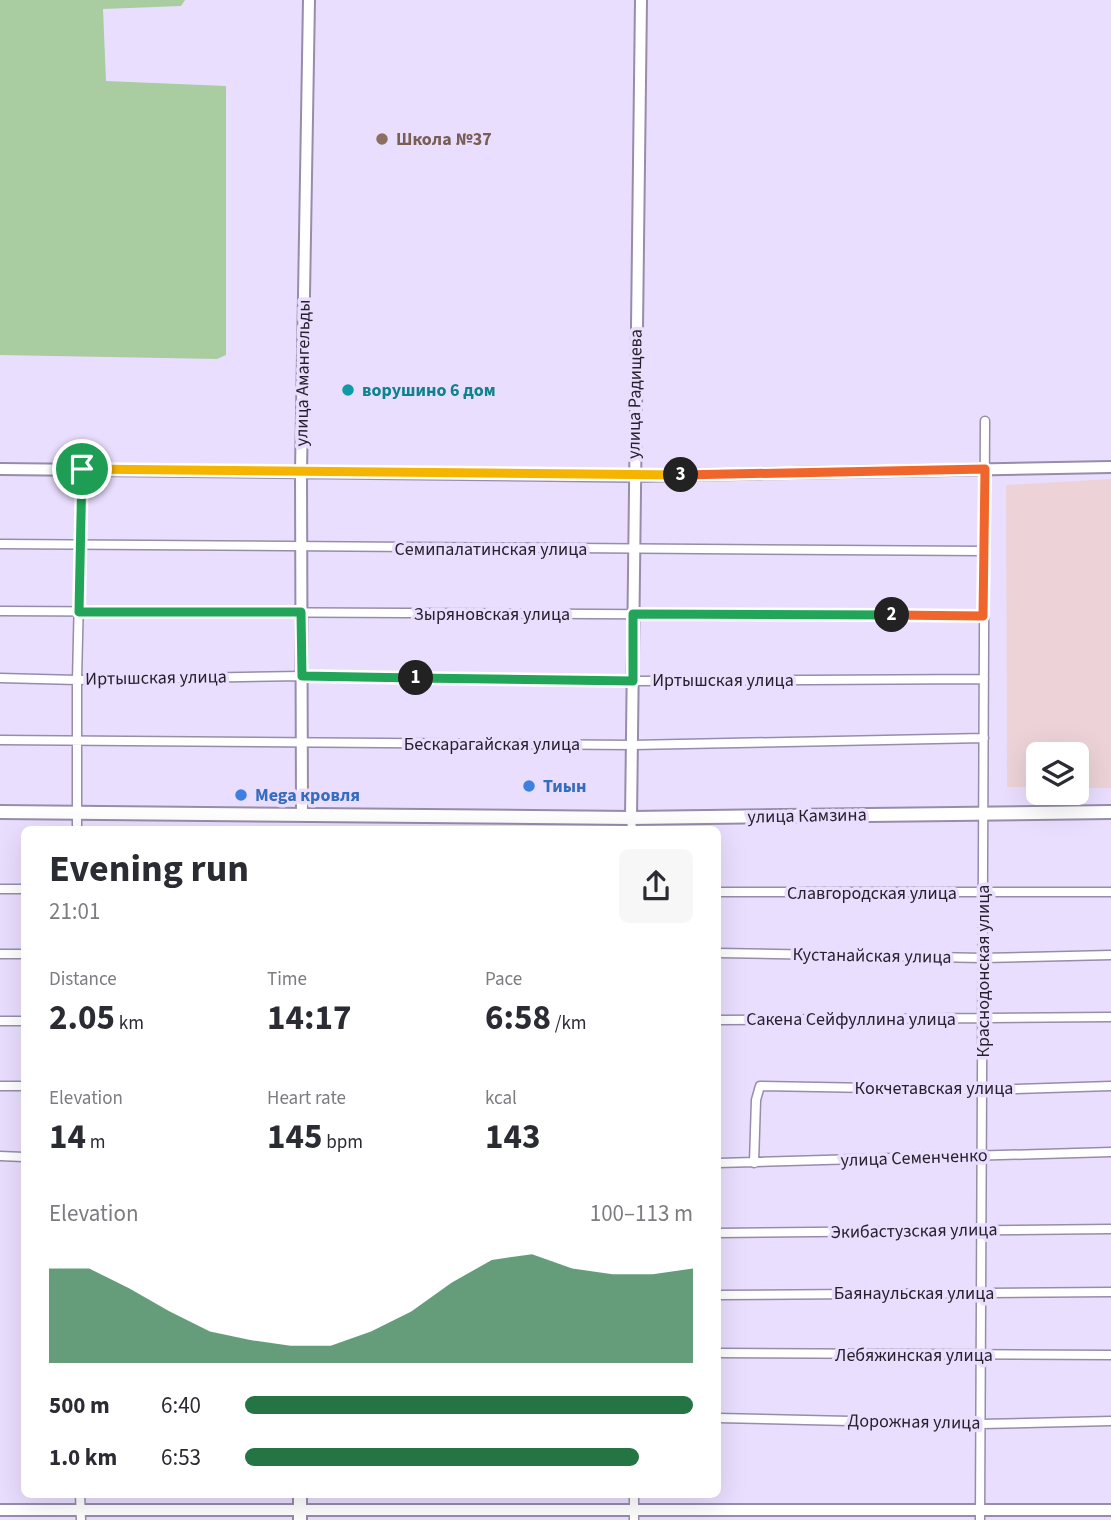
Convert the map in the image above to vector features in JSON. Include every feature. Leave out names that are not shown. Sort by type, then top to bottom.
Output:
[{"type":"main road","name":"улица Камзина","points":[[0,813],[302,815],[631,824],[1111,812]]},
{"type":"main road","name":"улица Амангельды","points":[[302,815],[302,826]]},
{"type":"main road","points":[[300,1498],[300,1516]]},
{"type":"street","name":"улица Амангельды","points":[[302,815],[301,472],[309,0]]},
{"type":"street","name":"улица Радищева","points":[[631,824],[640,0]]},
{"type":"street","name":"Краснодонская улица","points":[[980,1516],[984,1155],[982,551],[985,421]]},
{"type":"street","points":[[0,469],[635,476],[1111,467]]},
{"type":"street","points":[[77,826],[82,469]]},
{"type":"street","name":"Семипалатинская улица","points":[[0,544],[982,551]]},
{"type":"street","name":"Зыряновская улица","points":[[0,611],[983,616]]},
{"type":"street","name":"Иртышская улица","points":[[0,678],[77,680],[302,676],[633,681],[984,679]]},
{"type":"street","name":"Бескарагайская улица","points":[[0,740],[632,745],[984,738]]},
{"type":"street","points":[[0,889],[21,889]]},
{"type":"street","name":"Славгородская улица","points":[[721,892],[1111,892]]},
{"type":"street","name":"Кустанайская улица","points":[[721,953],[983,958],[1111,955]]},
{"type":"street","points":[[0,954],[21,954]]},
{"type":"street","name":"Сакена Сейфуллина улица","points":[[721,1020],[1111,1017]]},
{"type":"street","points":[[0,1021],[21,1021]]},
{"type":"street","points":[[0,1086],[21,1086]]},
{"type":"street","name":"Кокчетавская улица","points":[[754,1163],[757,1089],[760,1086],[982,1090],[1111,1086]]},
{"type":"street","name":"улица Семенченко","points":[[721,1163],[1111,1152]]},
{"type":"street","points":[[0,1156],[21,1157]]},
{"type":"street","name":"Экибастузская улица","points":[[721,1233],[1111,1229]]},
{"type":"street","name":"Баянаульская улица","points":[[721,1295],[1111,1292]]},
{"type":"street","name":"Лебяжинская улица","points":[[721,1353],[1111,1355]]},
{"type":"street","name":"Дорожная улица","points":[[721,1418],[981,1424],[1111,1422]]},
{"type":"street","points":[[0,1510],[80,1515],[980,1516],[1111,1510]]},
{"type":"shaded area","points":[[1111,479],[1111,788],[1089,788],[1089,742],[1026,742],[1026,787],[1007,787],[1006,485]]},
{"type":"green space","points":[[0,0],[185,0],[181,6],[103,9],[106,81],[226,86],[226,355],[217,359],[0,355]]},
{"type":"place","name":"Школа №37","points":[[382,139]]},
{"type":"place","name":"ворушино 6 дом","points":[[348,390]]},
{"type":"place","name":"Тиын","points":[[529,786]]},
{"type":"place","name":"Mega кровля","points":[[241,795]]},
{"type":"route","points":[[82,469],[635,476],[985,469],[983,616],[633,614],[633,681],[302,676],[301,612],[79,612],[82,469]]}]
